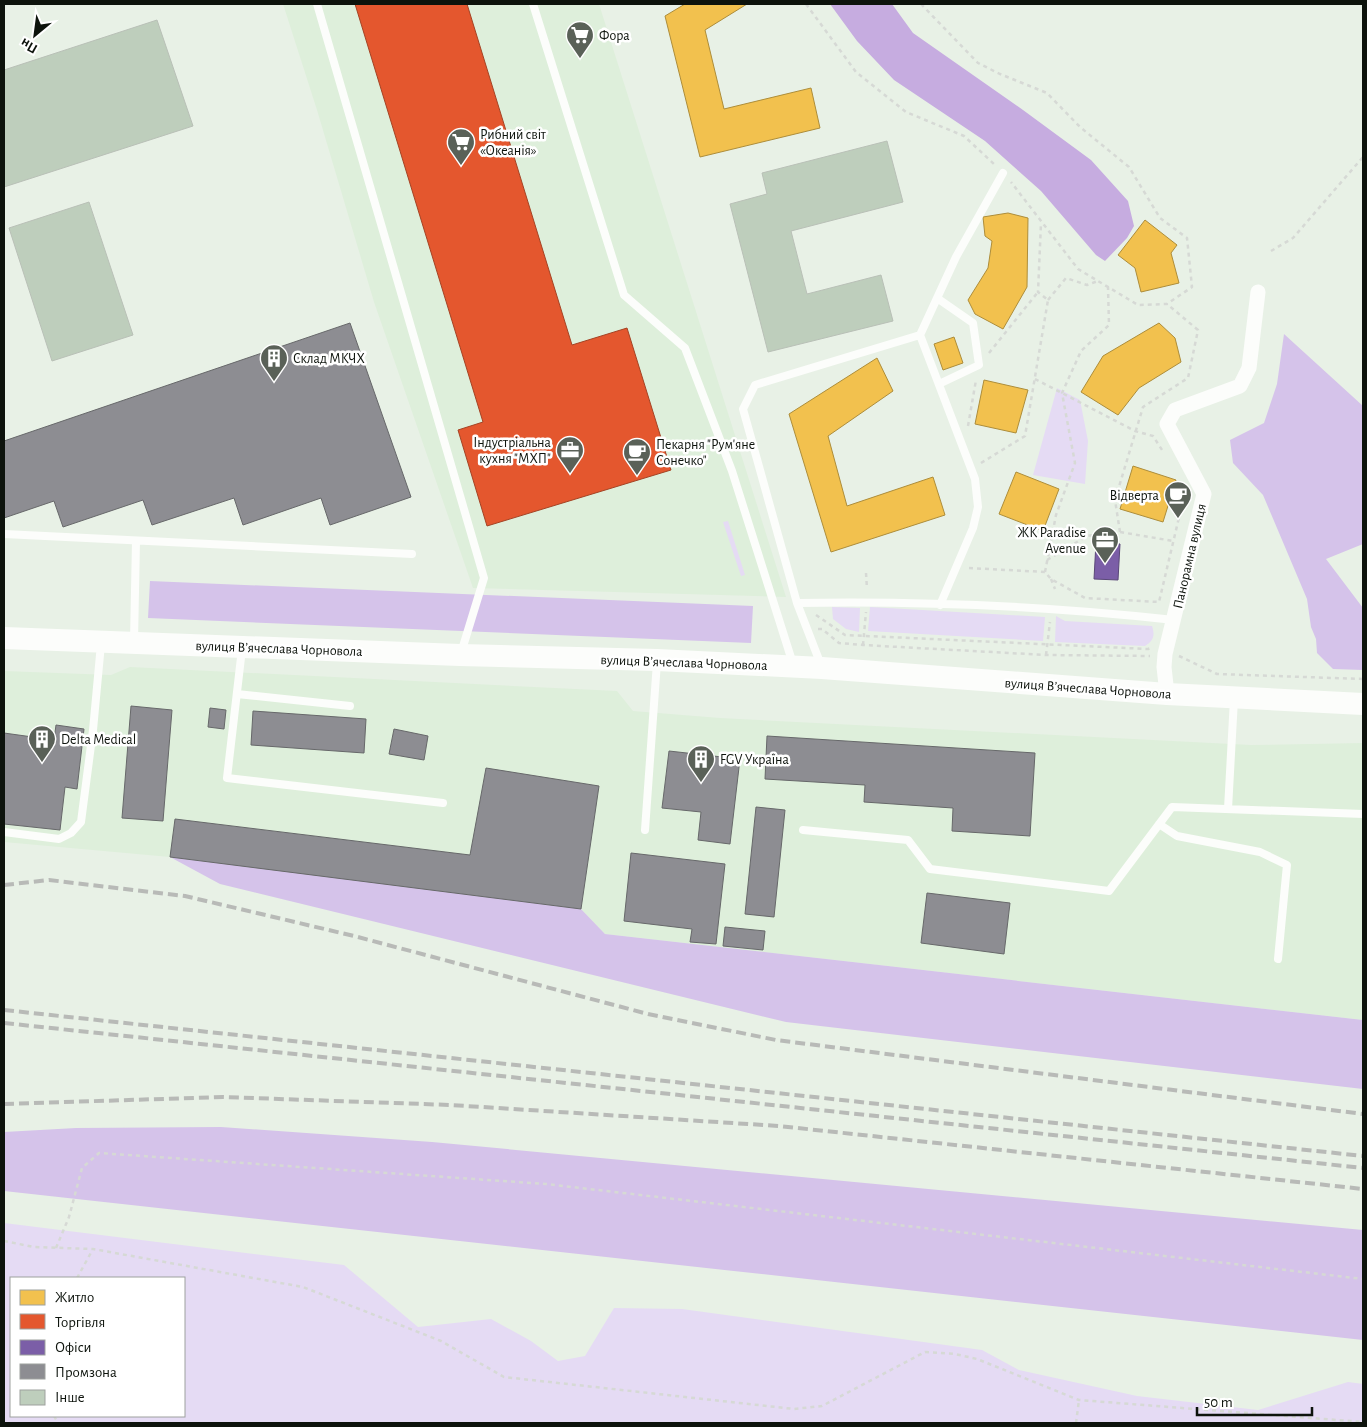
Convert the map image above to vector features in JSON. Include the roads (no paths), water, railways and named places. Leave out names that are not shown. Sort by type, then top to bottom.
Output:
[{"type":"main road","name":"вулиця Вʼячеслава Чорновола","points":[[4,638],[460,655],[657,660],[822,668],[1167,694],[1363,704]]},
{"type":"street","name":"Панорамна вулиця","points":[[1167,694],[1160,661],[1174,620],[1204,494],[1167,424],[1175,410],[1240,386],[1249,368],[1258,292]]},
{"type":"lane","points":[[317,4],[484,578],[460,655]]},
{"type":"lane","points":[[533,4],[624,295],[685,348],[732,472],[794,667]]},
{"type":"lane","points":[[940,605],[973,528],[978,506],[975,479],[920,336],[956,257],[1003,172]]},
{"type":"lane","points":[[937,298],[973,323],[979,365],[938,384]]},
{"type":"lane","points":[[822,668],[797,603],[743,409],[755,385],[920,336]]},
{"type":"lane","points":[[4,534],[412,554]]},
{"type":"lane","points":[[134,643],[136,541]]},
{"type":"lane","points":[[797,603],[867,602],[1052,610],[1174,620]]},
{"type":"lane","points":[[4,832],[59,839],[71,833],[81,822],[93,730],[101,641]]},
{"type":"lane","points":[[242,647],[227,778],[443,803]]},
{"type":"lane","points":[[645,830],[657,660]]},
{"type":"lane","points":[[237,694],[350,706]]},
{"type":"lane","points":[[1228,809],[1234,697]]},
{"type":"lane","points":[[803,830],[908,840],[930,869],[1109,891],[1172,807],[1363,814]]},
{"type":"lane","points":[[1159,824],[1177,836],[1260,852],[1286,864],[1278,960]]},
{"type":"railway","points":[[4,885],[49,880],[185,896],[354,936],[648,1014],[776,1040],[1363,1114]]},
{"type":"railway","points":[[4,1010],[1363,1156]]},
{"type":"railway","points":[[4,1023],[1363,1168]]},
{"type":"railway","points":[[4,1104],[223,1097],[451,1105],[779,1126],[1363,1189]]},
{"type":"place","name":"Фора","points":[[580,59]]},
{"type":"place","name":"Рибний світ «Океанія»","points":[[461,166]]},
{"type":"place","name":"Склад МКЧХ","points":[[274,382]]},
{"type":"place","name":"Індустріальна кухня \"МХП\"","points":[[570,474]]},
{"type":"place","name":"Пекарня \"Рум'яне Сонечко\"","points":[[637,476]]},
{"type":"place","name":"Відверта","points":[[1178,519]]},
{"type":"place","name":"ЖК Paradise Avenue","points":[[1105,564]]},
{"type":"place","name":"Delta Medical","points":[[42,763]]},
{"type":"place","name":"FGV Україна","points":[[701,783]]}]
